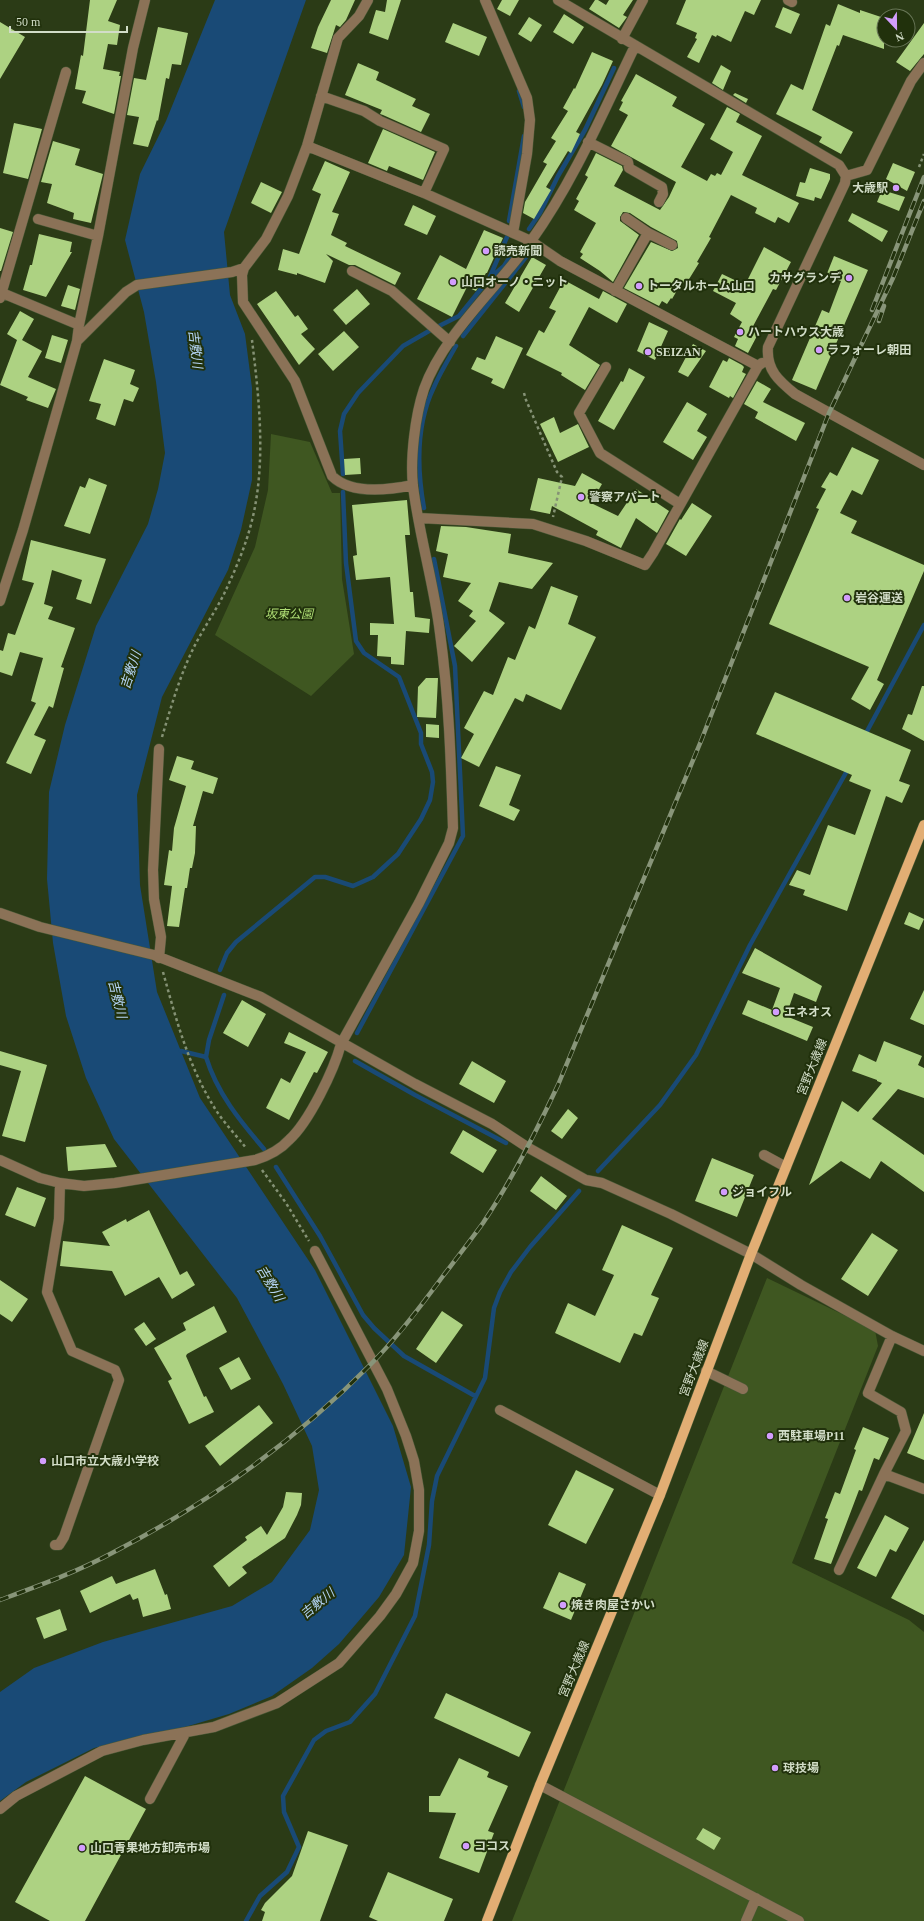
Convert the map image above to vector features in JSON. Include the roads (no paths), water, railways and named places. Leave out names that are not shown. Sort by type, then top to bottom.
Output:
[{"type":"main road","name":"宮野大歳線","points":[[487,1921],[540,1785],[660,1495],[751,1254],[924,825]]},
{"type":"street","points":[[0,601],[23,530],[77,341],[133,48],[144,0]]},
{"type":"street","points":[[368,0],[359,16],[338,38],[307,146],[280,214],[266,239],[244,268],[241,284],[243,302],[295,381],[332,476],[340,482],[353,487],[383,489],[413,485]]},
{"type":"street","points":[[485,0],[527,98],[530,120],[527,154],[513,233]]},
{"type":"street","points":[[558,0],[622,39],[839,165],[846,176],[845,183],[768,347],[767,359],[779,381],[795,394],[924,465]]},
{"type":"street","points":[[622,39],[643,0]]},
{"type":"street","points":[[0,1160],[40,1178],[60,1183],[84,1186],[134,1180],[251,1161],[267,1156],[278,1149],[289,1141],[301,1128],[334,1065],[341,1044],[419,903],[446,848],[452,828],[446,676],[437,605],[413,485],[416,429],[424,389],[433,370],[450,342],[531,241],[565,188],[635,46]]},
{"type":"street","points":[[846,176],[867,170],[911,81],[924,63]]},
{"type":"street","points":[[66,72],[1,294],[79,325]]},
{"type":"street","points":[[321,96],[364,111],[380,122],[444,149],[424,194]]},
{"type":"street","points":[[588,142],[628,162],[630,168],[662,187],[663,194],[659,202]]},
{"type":"street","points":[[307,146],[424,194],[531,241],[560,261],[758,366]]},
{"type":"street","points":[[626,218],[648,233],[672,245]]},
{"type":"street","points":[[38,219],[98,236]]},
{"type":"street","points":[[615,290],[648,233]]},
{"type":"street","points":[[77,341],[126,292],[137,285],[232,272],[244,268]]},
{"type":"street","points":[[352,271],[392,291],[450,342]]},
{"type":"street","points":[[419,518],[533,524],[586,541],[645,565],[758,366],[767,359]]},
{"type":"street","points":[[606,367],[578,413],[600,453],[680,504]]},
{"type":"street","points":[[156,957],[161,937],[154,899],[153,870],[159,749]]},
{"type":"street","points":[[0,913],[40,927],[156,957],[261,997],[341,1044],[492,1124],[527,1147],[586,1180],[602,1183],[671,1214],[751,1254],[801,1285],[892,1336],[924,1351]]},
{"type":"street","points":[[764,1155],[786,1167]]},
{"type":"street","points":[[55,1545],[59,1545],[64,1537],[120,1380],[115,1370],[72,1351],[47,1292],[59,1218],[60,1183]]},
{"type":"street","points":[[0,1809],[16,1796],[102,1751],[143,1740],[214,1727],[277,1703],[339,1662],[380,1616],[396,1594],[413,1563],[419,1531],[419,1490],[414,1461],[406,1436],[387,1389],[316,1251]]},
{"type":"street","points":[[839,1570],[906,1431],[901,1412],[868,1393],[892,1336]]},
{"type":"street","points":[[706,1371],[743,1389]]},
{"type":"street","points":[[500,1410],[660,1495]]},
{"type":"street","points":[[884,1474],[924,1489]]},
{"type":"street","points":[[150,1799],[186,1732]]},
{"type":"street","points":[[540,1785],[799,1921]]},
{"type":"street","points":[[746,1921],[756,1898]]},
{"type":"water","name":"吉敷川","points":[[215,0],[306,0],[224,232],[230,295],[245,334],[252,388],[252,480],[241,530],[228,570],[162,697],[137,795],[140,885],[157,992],[200,1098],[315,1270],[393,1426],[411,1487],[404,1555],[379,1597],[339,1644],[312,1668],[272,1696],[229,1714],[185,1727],[94,1748],[26,1782],[0,1801],[0,1692],[34,1668],[103,1642],[232,1606],[272,1582],[310,1530],[319,1490],[312,1446],[283,1384],[237,1298],[114,1139],[86,1078],[66,1016],[53,943],[47,879],[49,792],[65,725],[96,626],[148,524],[158,489],[165,453],[156,382],[144,312],[125,240],[140,174],[166,121]]},
{"type":"waterway","points":[[529,229],[540,213],[558,176],[585,130],[614,68]]},
{"type":"waterway","points":[[519,91],[524,107]]},
{"type":"waterway","points":[[509,221],[524,136]]},
{"type":"waterway","points":[[439,326],[459,316],[489,279],[507,237]]},
{"type":"waterway","points":[[490,278],[504,266],[515,249]]},
{"type":"waterway","points":[[463,336],[526,257]]},
{"type":"waterway","points":[[343,474],[340,431],[344,414],[358,393],[403,346],[429,331]]},
{"type":"waterway","points":[[424,508],[419,462],[421,431],[428,401],[444,366],[456,346]]},
{"type":"waterway","points":[[220,970],[227,953],[236,942],[315,877],[325,877],[353,886],[373,877],[398,854],[421,819],[430,800],[433,782],[432,772],[421,744],[421,733],[399,677],[364,653],[356,641],[346,563],[343,492]]},
{"type":"waterway","points":[[357,1033],[463,836],[455,666],[434,559]]},
{"type":"waterway","points":[[865,735],[924,625]]},
{"type":"waterway","points":[[598,1171],[660,1105],[696,1055],[750,945],[848,769]]},
{"type":"waterway","points":[[206,1057],[209,1040],[224,995]]},
{"type":"waterway","points":[[181,1051],[206,1057],[216,1083],[223,1095],[246,1128],[264,1149]]},
{"type":"waterway","points":[[355,1061],[415,1095],[506,1143]]},
{"type":"waterway","points":[[276,1167],[320,1236],[363,1315],[374,1328],[404,1356],[475,1396]]},
{"type":"waterway","points":[[246,1921],[260,1896],[287,1872],[299,1847],[284,1812],[283,1796],[314,1740],[326,1731],[350,1722],[375,1694],[415,1616],[429,1545],[432,1501],[437,1476],[485,1378],[494,1308],[500,1292],[511,1272],[530,1247],[579,1191]]},
{"type":"railway","points":[[872,310],[924,177]]},
{"type":"railway","points":[[0,1600],[57,1578],[112,1553],[182,1513],[249,1469],[312,1419],[381,1354],[417,1310],[483,1223],[523,1156],[558,1085],[701,741],[829,413],[893,278],[924,201]]},
{"type":"railway","points":[[879,321],[884,306]]},
{"type":"place","name":"大歳駅","points":[[896,188]]},
{"type":"place","name":"読売新聞","points":[[486,251]]},
{"type":"place","name":"カサグランデ","points":[[849,278]]},
{"type":"place","name":"山口オーノ・ニット","points":[[453,282]]},
{"type":"place","name":"トータルホーム山口","points":[[639,286]]},
{"type":"place","name":"ハートハウス大歳","points":[[740,332]]},
{"type":"place","name":"ラフォーレ朝田","points":[[819,350]]},
{"type":"place","name":"SEIZAN","points":[[648,352]]},
{"type":"place","name":"警察アパート","points":[[581,497]]},
{"type":"place","name":"岩谷運送","points":[[847,598]]},
{"type":"place","name":"エネオス","points":[[776,1012]]},
{"type":"place","name":"ジョイフル","points":[[724,1192]]},
{"type":"place","name":"西駐車場P11","points":[[770,1436]]},
{"type":"place","name":"山口市立大歳小学校","points":[[43,1461]]},
{"type":"place","name":"焼き肉屋さかい","points":[[563,1605]]},
{"type":"place","name":"球技場","points":[[775,1768]]},
{"type":"place","name":"ココス","points":[[466,1846]]},
{"type":"place","name":"山口青果地方卸売市場","points":[[82,1848]]},
{"type":"park label","name":"坂東公園","points":[[289,614]]}]
